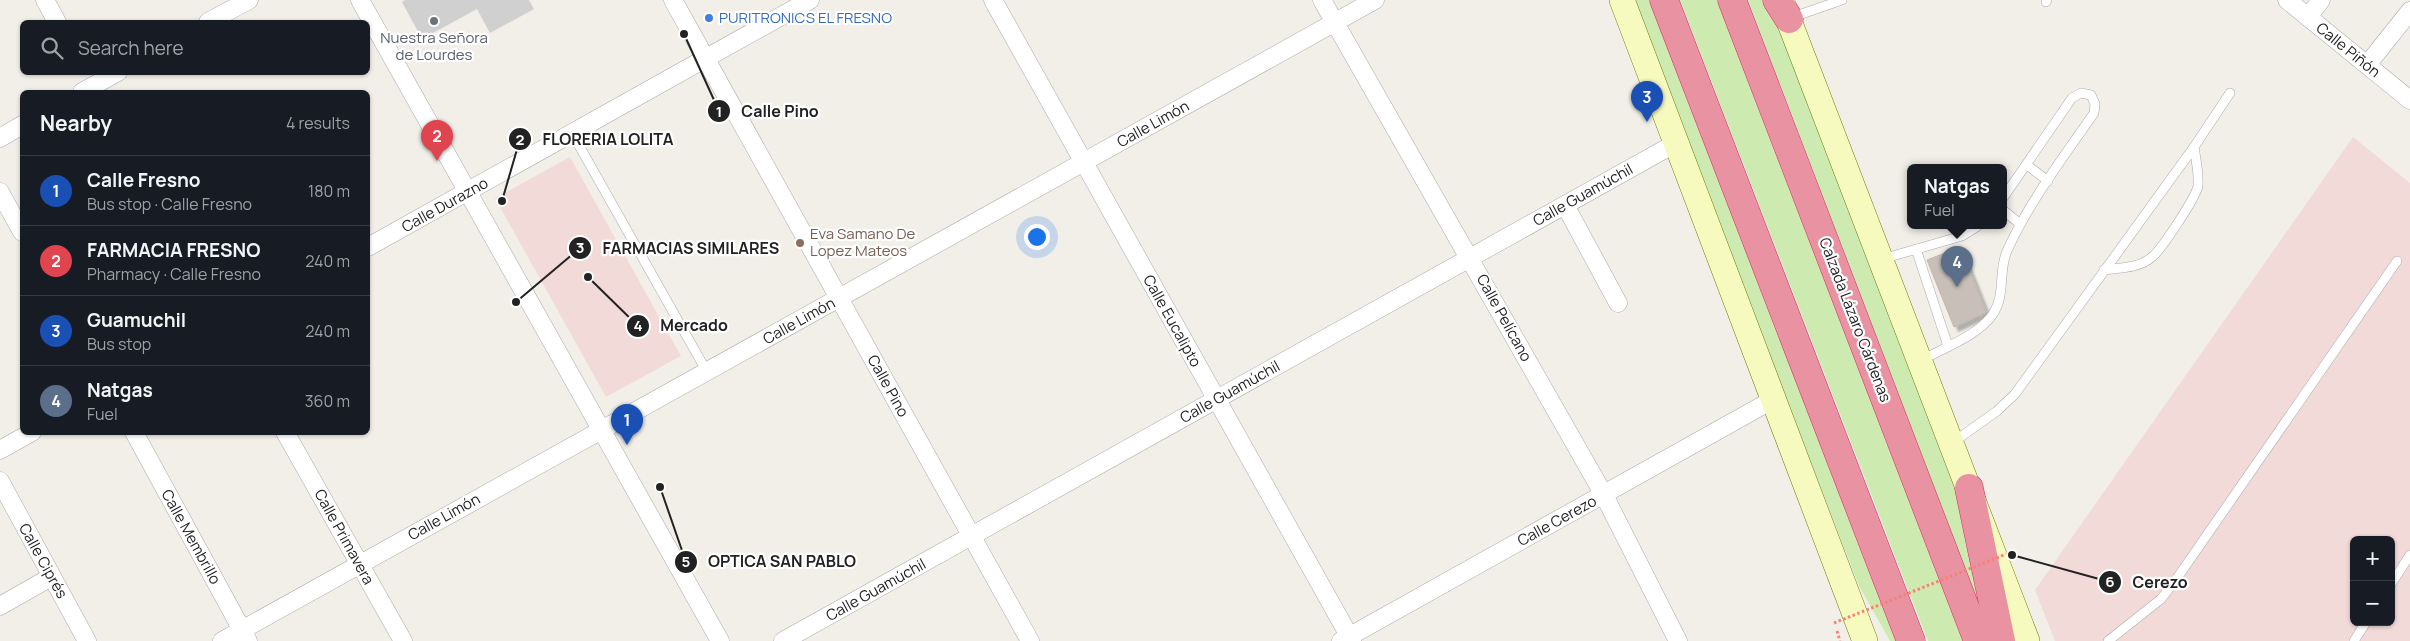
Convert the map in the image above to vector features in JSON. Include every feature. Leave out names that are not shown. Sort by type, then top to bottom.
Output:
[{"type":"highway","points":[[1664,0],[1911,641]]},
{"type":"highway","name":"Calzada Lázaro Cárdenas","points":[[1732,0],[1978,641]]},
{"type":"highway","points":[[1969,488],[2001,641]]},
{"type":"main road","points":[[1622,0],[1865,641]]},
{"type":"main road","points":[[1782,6],[2028,641]]},
{"type":"street","points":[[45,0],[56,20]]},
{"type":"street","points":[[212,20],[248,0]]},
{"type":"street","points":[[360,0],[720,641]]},
{"type":"street","name":"Calle Pino","points":[[673,0],[1030,641]]},
{"type":"street","name":"Calle Durazno","points":[[370,246],[810,0]]},
{"type":"street","name":"Calle Eucalipto","points":[[993,0],[1347,639]]},
{"type":"street","name":"Calle Pelícano","points":[[1322,0],[1604,495],[1678,641]]},
{"type":"street","name":"Calle Limón","points":[[222,641],[245,635],[359,564],[840,299],[1375,0]]},
{"type":"street","name":"Calle Piñón","points":[[2287,0],[2410,100]]},
{"type":"street","points":[[2308,17],[2321,0]]},
{"type":"street","points":[[2367,65],[2410,11]]},
{"type":"street","points":[[88,86],[112,75]]},
{"type":"street","points":[[0,138],[20,127]]},
{"type":"street","name":"Calle Guamúchil","points":[[783,641],[1676,143]]},
{"type":"street","points":[[0,192],[20,228]]},
{"type":"street","points":[[1565,205],[1618,303]]},
{"type":"street","name":"Calle Cerezo","points":[[1347,639],[1774,399]]},
{"type":"street","points":[[0,450],[27,435]]},
{"type":"street","name":"Calle Membrillo","points":[[136,435],[245,635]]},
{"type":"street","name":"Calle Primavera","points":[[287,435],[403,641]]},
{"type":"street","name":"Calle Ciprés","points":[[0,481],[87,641]]},
{"type":"street","points":[[0,606],[51,577]]},
{"type":"lane","points":[[1782,6],[1842,0]]},
{"type":"lane","points":[[1920,361],[1981,327],[1993,314],[2001,298],[2004,257],[2020,223],[2094,113],[2096,104],[2090,95],[2081,93],[2072,98],[2007,192]]},
{"type":"lane","points":[[1952,443],[1996,411],[2015,394],[2194,147],[2230,93]]},
{"type":"lane","points":[[572,133],[707,372]]},
{"type":"lane","points":[[2104,270],[2130,267],[2152,258],[2177,224],[2198,188],[2198,170],[2194,147]]},
{"type":"lane","points":[[2026,164],[2048,181]]},
{"type":"lane","points":[[2007,213],[2020,223]]},
{"type":"lane","points":[[1881,260],[1962,236],[1973,229]]},
{"type":"lane","points":[[1916,249],[1948,346]]},
{"type":"lane","points":[[2108,641],[2161,599],[2175,581],[2397,261]]},
{"type":"lane","points":[[2393,581],[2410,556]]},
{"type":"lane","points":[[2354,641],[2363,626]]},
{"type":"path","points":[[1834,623],[2014,551]]},
{"type":"shaded area","name":"Nuestra Señora de Lourdes","points":[[405,0],[529,0],[534,9],[490,33],[477,9],[422,39],[402,2]]},
{"type":"shaded area","points":[[2353,137],[2410,183],[2410,641],[2055,641],[2035,590]]},
{"type":"shaded area","points":[[570,157],[681,356],[606,397],[495,198]]},
{"type":"green space","points":[[1632,0],[1659,0],[1905,641],[1890,641],[1859,586]]},
{"type":"green space","points":[[1680,0],[1719,0],[1965,641],[1928,641]]},
{"type":"green space","points":[[1748,0],[1769,0],[1963,493],[1990,633]]},
{"type":"building","points":[[1960,247],[1986,312],[1954,327],[1927,260]]},
{"type":"place","name":"PURITRONICS EL FRESNO","points":[[709,18]]},
{"type":"place","name":"Nuestra Señora de Lourdes","points":[[434,21]]},
{"type":"place","name":"Calle Pino","points":[[684,34]]},
{"type":"place","name":"Guamuchil","points":[[1647,122]]},
{"type":"place","name":"FARMACIA FRESNO","points":[[437,161]]},
{"type":"place","name":"FLORERIA LOLITA","points":[[502,201]]},
{"type":"place","name":"Eva Samano De Lopez Mateos","points":[[800,243]]},
{"type":"place","name":"Mercado","points":[[588,277]]},
{"type":"place","name":"Natgas","points":[[1957,287]]},
{"type":"place","name":"FARMACIAS SIMILARES","points":[[516,302]]},
{"type":"place","name":"Calle Fresno","points":[[627,445]]},
{"type":"place","name":"OPTICA SAN PABLO","points":[[660,487]]},
{"type":"place","name":"Cerezo","points":[[2012,555]]}]
